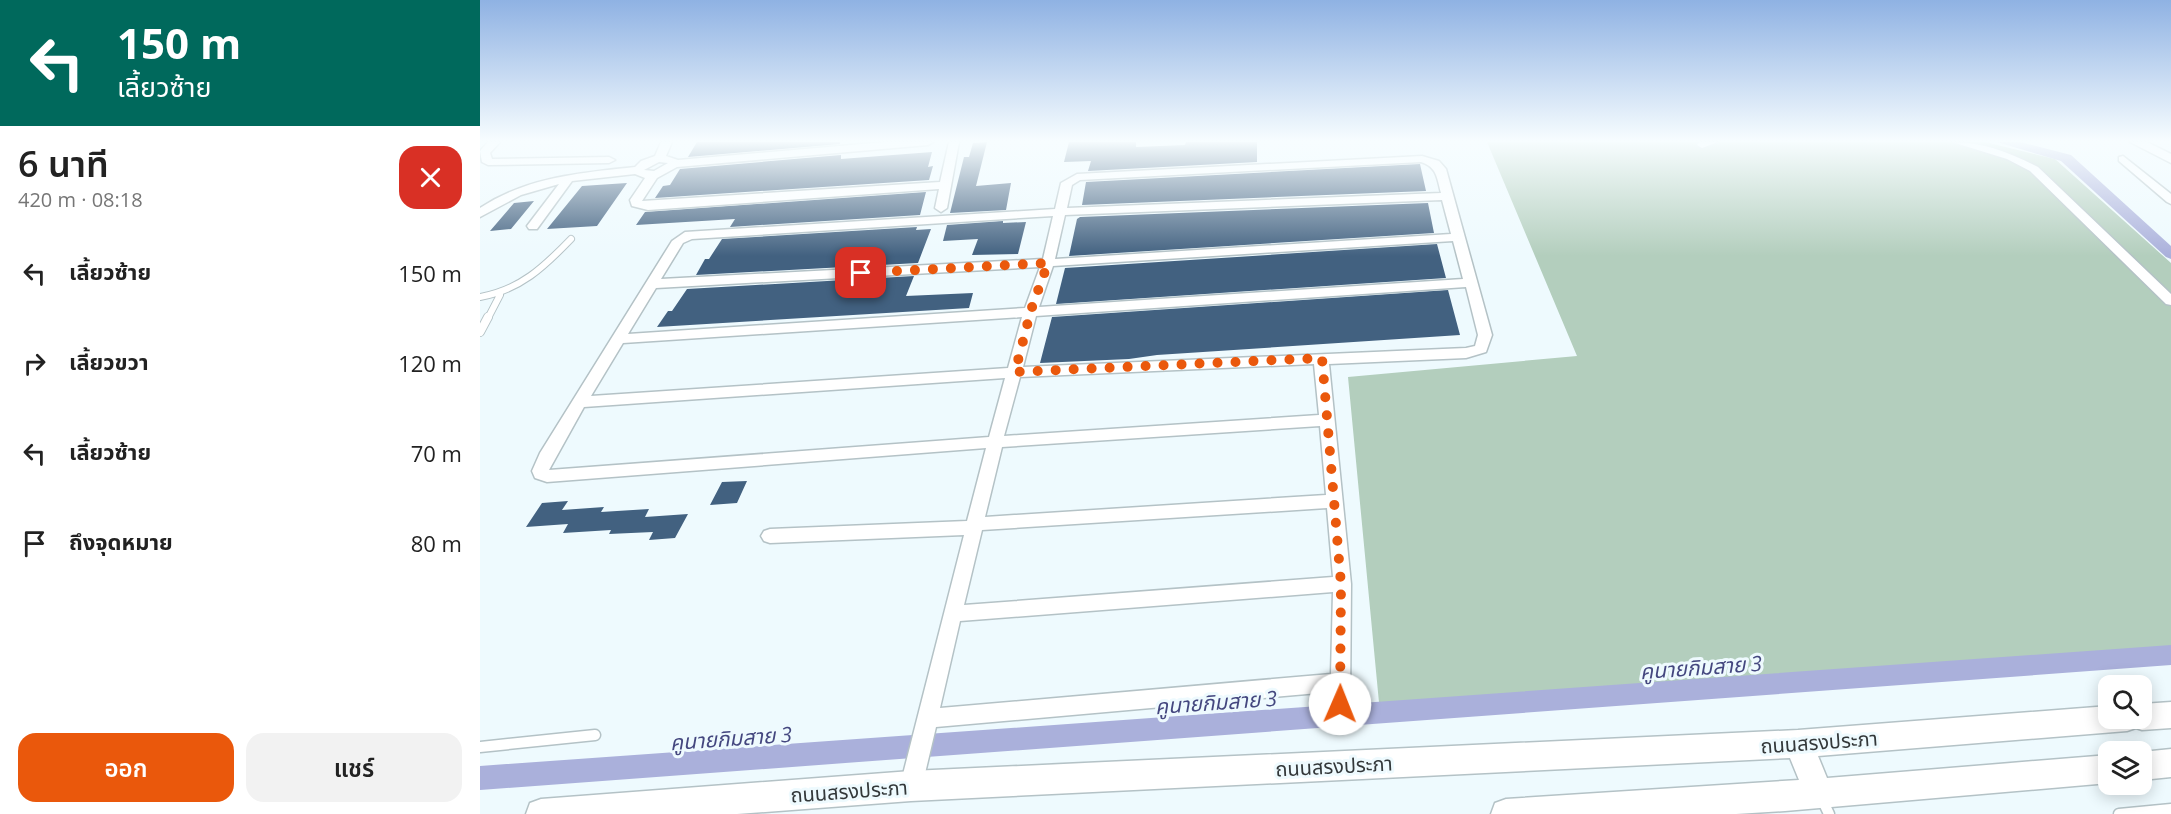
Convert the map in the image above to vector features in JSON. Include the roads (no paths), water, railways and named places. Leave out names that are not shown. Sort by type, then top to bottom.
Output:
[{"type":"main road","points":[[2152,716],[2171,715]]},
{"type":"main road","name":"ถนนสรงประภา","points":[[541,814],[914,775],[1798,744],[2098,720]]},
{"type":"main road","points":[[1798,744],[1824,804]]},
{"type":"main road","points":[[2152,765],[2171,763]]},
{"type":"main road","points":[[1506,814],[1824,804],[2098,770]]},
{"type":"street","points":[[480,213],[499,198],[519,189],[563,180]]},
{"type":"street","points":[[533,226],[567,180]]},
{"type":"street","points":[[650,180],[636,204],[648,206],[945,185]]},
{"type":"street","points":[[940,208],[946,180]]},
{"type":"street","points":[[914,775],[995,442],[1031,310],[1048,263],[1067,183],[1072,180]]},
{"type":"street","points":[[580,402],[1015,372],[1466,353],[1481,348],[1485,335],[1444,180]]},
{"type":"street","points":[[2045,180],[2171,301]]},
{"type":"street","points":[[2148,180],[2171,200]]},
{"type":"street","points":[[1328,420],[995,442],[547,476],[541,474],[540,471],[546,457],[678,241],[698,233],[1059,212],[1449,196]]},
{"type":"street","points":[[651,284],[1048,263],[1460,237]]},
{"type":"street","points":[[617,339],[1031,310],[1471,283]]},
{"type":"street","points":[[1322,358],[1341,584],[1340,704]]},
{"type":"street","points":[[770,536],[974,526],[1335,501]]},
{"type":"street","points":[[954,614],[1341,584]]},
{"type":"street","points":[[926,723],[1341,682]]},
{"type":"lane","points":[[480,297],[500,295],[511,291],[533,275],[571,239]]},
{"type":"lane","points":[[480,332],[500,295]]},
{"type":"lane","points":[[480,747],[595,735]]},
{"type":"lane","points":[[2119,814],[2171,809]]},
{"type":"waterway","points":[[2090,180],[2171,254]]},
{"type":"waterway","name":"คูนายกิมสาย 3","points":[[480,778],[2171,655]]}]
